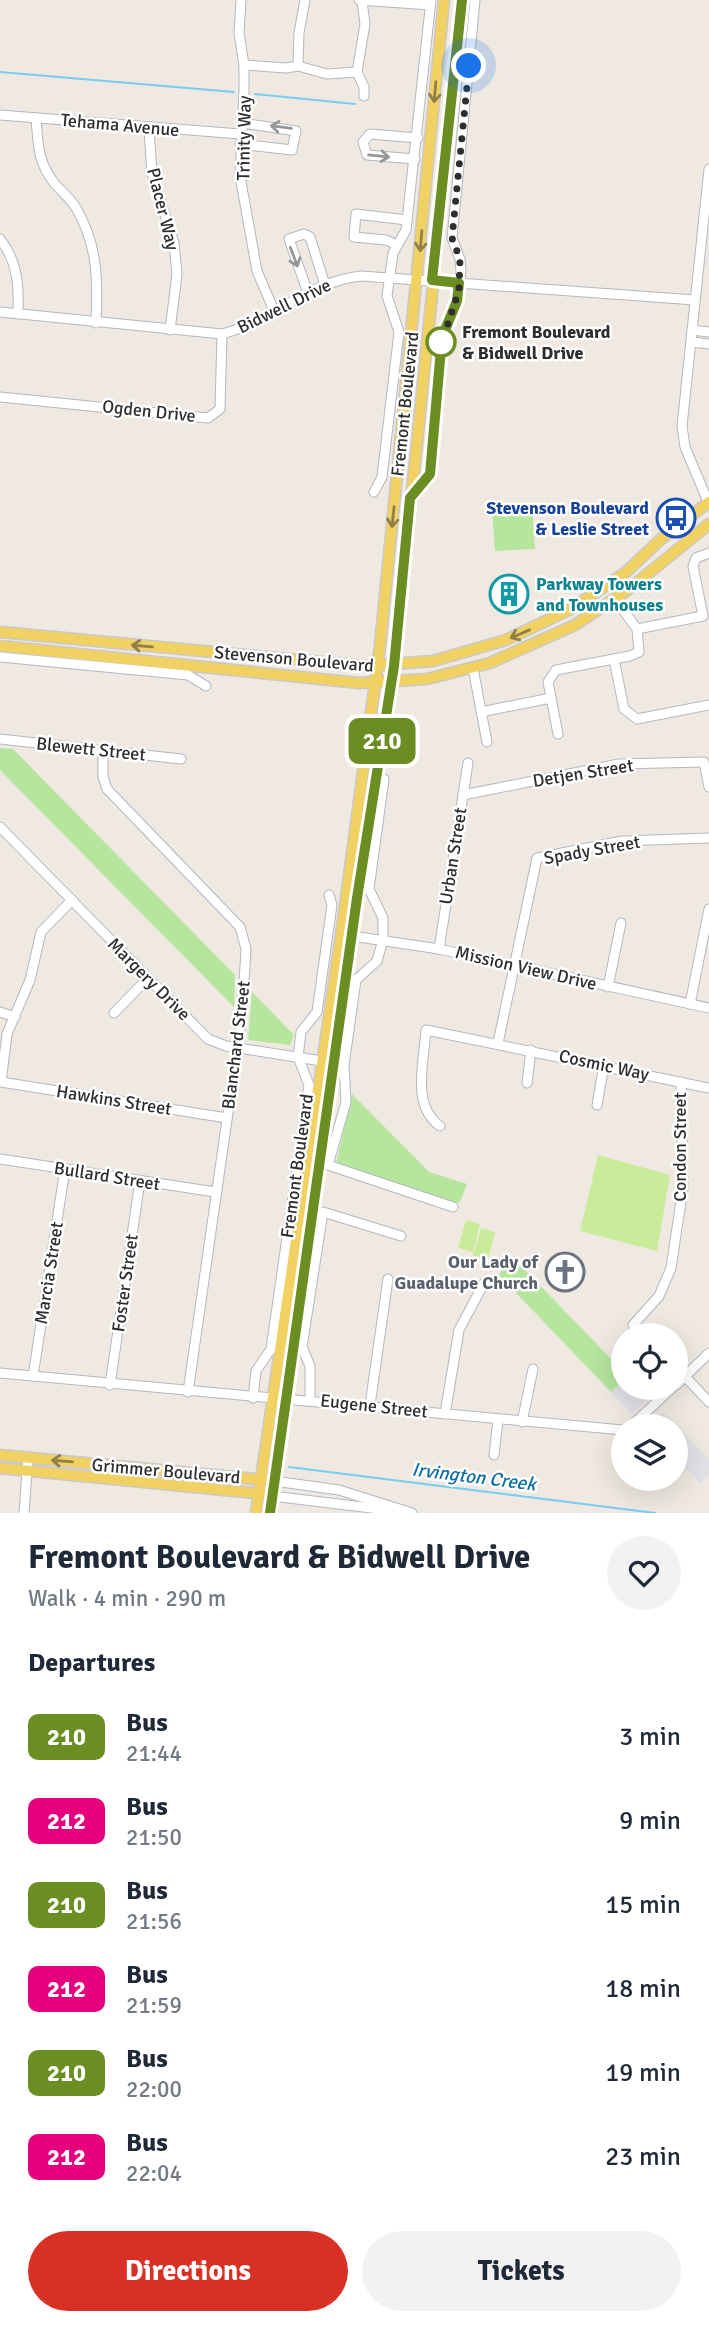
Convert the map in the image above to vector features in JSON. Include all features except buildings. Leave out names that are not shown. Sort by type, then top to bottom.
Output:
[{"type":"main road","name":"Fremont Boulevard","points":[[270,1513],[334,1063],[418,279],[444,0]]},
{"type":"main road","name":"Fremont Boulevard","points":[[256,1513],[321,1061],[347,936],[394,666],[462,0]]},
{"type":"main road","name":"Stevenson Boulevard","points":[[0,632],[377,667],[394,666],[474,651],[552,620],[619,577],[661,539],[709,503]]},
{"type":"main road","name":"Stevenson Boulevard","points":[[0,646],[374,684],[391,683],[473,668],[543,641],[615,600],[709,524]]},
{"type":"main road","name":"Grimmer Boulevard","points":[[0,1455],[274,1481]]},
{"type":"main road","name":"Grimmer Boulevard","points":[[0,1468],[272,1496]]},
{"type":"street","name":"Trinity Way","points":[[241,0],[239,33],[244,65],[240,176],[257,271],[275,313]]},
{"type":"street","points":[[298,66],[299,33],[306,0]]},
{"type":"street","name":"Fremont Boulevard","points":[[410,498],[430,474],[431,436],[442,337],[457,301],[460,259],[452,238],[475,0]]},
{"type":"street","points":[[364,96],[364,87],[357,72],[365,24],[360,1],[430,2]]},
{"type":"street","name":"Fremont Boulevard","points":[[374,492],[382,477],[399,332],[387,296],[397,245],[406,230],[418,138],[430,2]]},
{"type":"street","points":[[244,65],[286,68],[298,66],[327,74],[357,72]]},
{"type":"street","name":"Tehama Avenue","points":[[0,115],[149,129],[241,134]]},
{"type":"street","points":[[36,118],[40,160],[75,206],[93,246],[98,272],[96,323]]},
{"type":"street","name":"Placer Way","points":[[149,129],[152,174],[174,243],[176,263],[170,330]]},
{"type":"street","points":[[296,131],[293,149],[241,134],[296,131]]},
{"type":"street","points":[[415,159],[367,155],[363,142],[370,134],[418,138]]},
{"type":"street","points":[[709,169],[682,437],[709,503]]},
{"type":"street","points":[[397,245],[386,240],[354,237],[356,214],[407,220]]},
{"type":"street","points":[[308,293],[289,239],[304,233],[310,237],[325,285]]},
{"type":"street","points":[[0,239],[12,257],[16,270],[19,289],[18,314]]},
{"type":"street","name":"Bidwell Drive","points":[[0,312],[222,334],[244,328],[308,293],[343,278],[390,277],[695,300]]},
{"type":"street","points":[[692,330],[709,332]]},
{"type":"street","name":"Ogden Drive","points":[[0,397],[208,418],[220,409],[222,334]]},
{"type":"street","points":[[691,342],[709,344]]},
{"type":"street","points":[[637,629],[703,616],[693,566],[696,558],[709,553]]},
{"type":"street","points":[[558,734],[548,682],[556,670],[639,652],[637,629],[615,600]]},
{"type":"street","name":"Stevenson Boulevard","points":[[0,657],[188,676],[206,686]]},
{"type":"street","points":[[614,659],[624,709],[637,719],[709,705]]},
{"type":"street","points":[[473,668],[487,742]]},
{"type":"street","points":[[481,712],[551,698]]},
{"type":"street","name":"Blewett Street","points":[[0,739],[181,758]]},
{"type":"street","name":"Blanchard Street","points":[[103,751],[103,777],[107,789],[240,927],[246,949],[237,1047],[188,1392]]},
{"type":"street","name":"Detjen Street","points":[[463,795],[619,764],[705,762],[709,787]]},
{"type":"street","name":"Urban Street","points":[[439,949],[468,764]]},
{"type":"street","points":[[383,940],[383,918],[369,889],[384,779]]},
{"type":"street","name":"Margery Drive","points":[[0,827],[208,1039],[237,1047],[334,1063]]},
{"type":"street","name":"Spady Street","points":[[498,1043],[537,858],[622,841],[709,838]]},
{"type":"street","points":[[298,1057],[301,1032],[317,1012],[332,905],[329,895]]},
{"type":"street","points":[[1,1082],[5,1042],[30,980],[41,932],[72,900]]},
{"type":"street","points":[[690,1004],[709,909]]},
{"type":"street","points":[[608,987],[621,923]]},
{"type":"street","name":"Mission View Drive","points":[[347,936],[439,949],[709,1008]]},
{"type":"street","name":"Fremont Boulevard","points":[[383,940],[377,961],[356,980],[344,1065],[346,1102],[328,1165],[453,1207]]},
{"type":"street","points":[[114,1013],[148,978]]},
{"type":"street","points":[[0,1012],[15,1017]]},
{"type":"street","name":"Cosmic Way","points":[[440,1126],[427,1118],[422,1103],[426,1030],[709,1088]]},
{"type":"street","points":[[527,1083],[531,1050]]},
{"type":"street","name":"Fremont Boulevard","points":[[253,1398],[256,1371],[271,1349],[309,1085],[298,1057]]},
{"type":"street","points":[[597,1105],[604,1065]]},
{"type":"street","name":"Hawkins Street","points":[[1,1082],[227,1118]]},
{"type":"street","name":"Condon Street","points":[[635,1323],[659,1296],[671,1268],[683,1188],[681,1082]]},
{"type":"street","name":"Bullard Street","points":[[0,1160],[215,1192]]},
{"type":"street","name":"Marcia Street","points":[[33,1376],[65,1169]]},
{"type":"street","name":"Foster Street","points":[[110,1385],[139,1181]]},
{"type":"street","name":"Fremont Boulevard","points":[[310,1400],[310,1366],[302,1347],[323,1212],[401,1236]]},
{"type":"street","points":[[370,1405],[388,1279]]},
{"type":"street","points":[[445,1414],[459,1330],[484,1283]]},
{"type":"street","points":[[688,1373],[709,1353]]},
{"type":"street","points":[[522,1422],[533,1369]]},
{"type":"street","name":"Eugene Street","points":[[0,1373],[611,1429]]},
{"type":"street","points":[[688,1379],[709,1402]]},
{"type":"street","points":[[644,1414],[659,1400]]},
{"type":"street","points":[[494,1455],[498,1420]]},
{"type":"street","points":[[24,1513],[28,1457]]},
{"type":"street","name":"Grimmer Boulevard","points":[[274,1481],[339,1490],[412,1513]]},
{"type":"street","name":"Grimmer Boulevard","points":[[272,1496],[412,1513]]},
{"type":"shaded area","points":[[620,1400],[646,1400],[632,1413]]},
{"type":"shaded area","points":[[688,1437],[709,1459],[709,1475],[700,1483],[688,1470]]},
{"type":"green space","points":[[532,506],[535,549],[495,551],[492,509]]},
{"type":"green space","points":[[0,748],[13,749],[235,975],[234,1007],[0,770]]},
{"type":"green space","points":[[252,992],[294,1035],[290,1045],[248,1040]]},
{"type":"green space","points":[[352,1094],[429,1172],[467,1184],[460,1202],[455,1203],[336,1164]]},
{"type":"green space","points":[[598,1155],[670,1175],[657,1251],[580,1231]]},
{"type":"green space","points":[[466,1220],[480,1224],[473,1252],[458,1248]]},
{"type":"green space","points":[[481,1228],[495,1232],[488,1260],[473,1256]]},
{"type":"green space","points":[[504,1265],[522,1267],[611,1359],[611,1392],[499,1275]]},
{"type":"waterway","points":[[0,72],[234,92]]},
{"type":"waterway","points":[[255,94],[355,104]]},
{"type":"waterway","name":"Irvington Creek","points":[[289,1467],[655,1513]]},
{"type":"bus line","name":"210","points":[[270,1513],[353,923],[394,666],[410,498],[430,474],[430,446],[442,337],[457,301],[459,283],[432,280],[462,0]]},
{"type":"place","name":"Fremont Boulevard & Bidwell Drive","points":[[441,342]]},
{"type":"place","name":"Stevenson Boulevard & Leslie Street","points":[[676,518]]},
{"type":"place","name":"Parkway Towers and Townhouses","points":[[509,594]]},
{"type":"place","name":"Our Lady of Guadalupe Church","points":[[565,1272]]},
{"type":"route","points":[[441,342],[441,345],[457,301],[461,271],[457,248],[452,238],[469,66]]}]
